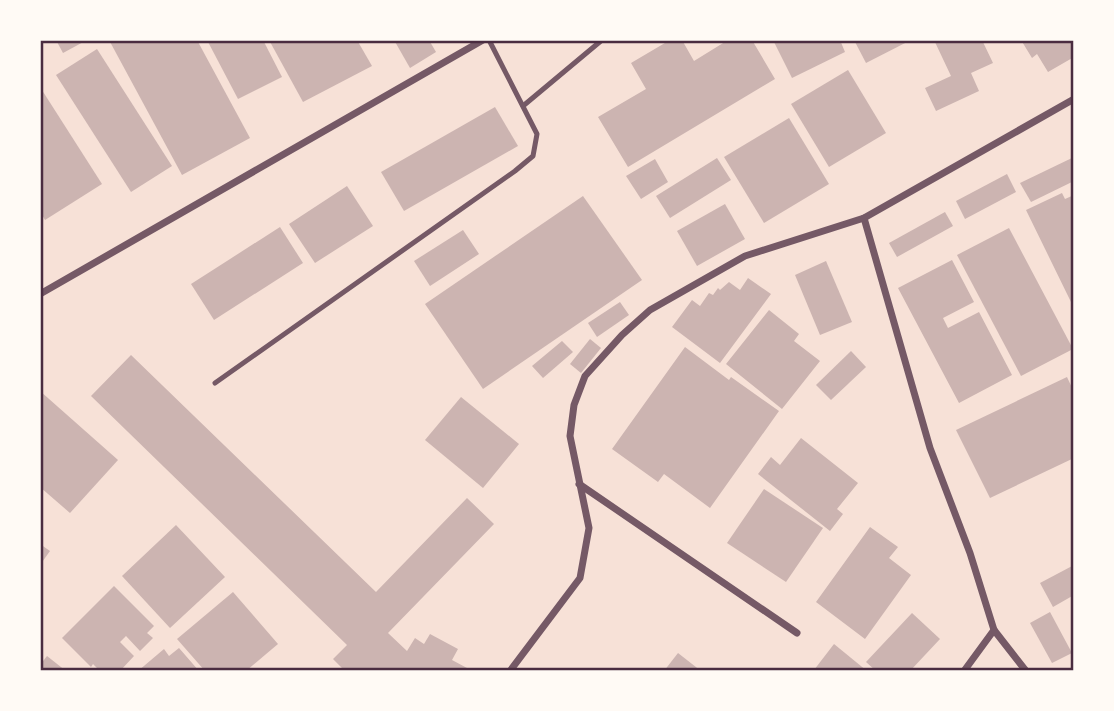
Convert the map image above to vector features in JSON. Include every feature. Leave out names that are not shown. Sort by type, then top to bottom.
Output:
[{"type":"street","points":[[40,294],[483,40]]},
{"type":"street","points":[[510,671],[580,578],[589,528],[570,436],[574,405],[585,376],[622,335],[650,310],[745,256],[864,218],[1074,99]]},
{"type":"street","points":[[864,218],[930,448],[970,553],[994,630],[1026,671]]},
{"type":"street","points":[[579,484],[797,633]]},
{"type":"street","points":[[964,671],[994,630]]},
{"type":"lane","points":[[215,383],[515,172],[533,156],[537,134],[489,40]]},
{"type":"lane","points":[[523,106],[602,40]]},
{"type":"building","points":[[56,40],[87,40],[63,53]]},
{"type":"building","points":[[109,40],[197,40],[250,138],[182,175]]},
{"type":"building","points":[[207,40],[263,40],[282,77],[238,99]]},
{"type":"building","points":[[269,40],[357,40],[372,66],[303,102]]},
{"type":"building","points":[[394,40],[429,40],[436,52],[410,68]]},
{"type":"building","points":[[670,40],[682,40],[694,61],[728,40],[752,40],[775,79],[628,167],[598,117],[646,89],[631,63]]},
{"type":"building","points":[[773,40],[840,40],[845,52],[792,78]]},
{"type":"building","points":[[854,40],[911,40],[866,63]]},
{"type":"building","points":[[934,40],[982,40],[993,63],[971,73],[979,91],[936,111],[925,88],[951,76]]},
{"type":"building","points":[[1021,40],[1074,40],[1074,57],[1048,72],[1037,54],[1032,58]]},
{"type":"building","points":[[97,49],[172,166],[131,192],[56,75]]},
{"type":"building","points":[[848,70],[886,133],[829,167],[791,104]]},
{"type":"building","points":[[40,87],[102,184],[45,220],[40,211]]},
{"type":"building","points":[[495,107],[518,146],[404,211],[381,172]]},
{"type":"building","points":[[789,118],[829,184],[764,223],[724,157]]},
{"type":"building","points":[[1074,157],[1074,181],[1031,202],[1020,183]]},
{"type":"building","points":[[717,158],[731,180],[670,218],[656,196]]},
{"type":"building","points":[[655,159],[668,182],[641,199],[626,176]]},
{"type":"building","points":[[1007,174],[1016,192],[965,219],[956,201]]},
{"type":"building","points":[[347,186],[373,226],[315,263],[289,224]]},
{"type":"building","points":[[1062,193],[1065,199],[1074,195],[1074,300],[1071,302],[1026,210]]},
{"type":"building","points":[[583,196],[642,280],[483,389],[425,304]]},
{"type":"building","points":[[725,204],[745,239],[697,266],[677,231]]},
{"type":"building","points":[[945,212],[953,226],[897,257],[889,243]]},
{"type":"building","points":[[280,227],[303,263],[214,320],[191,284]]},
{"type":"building","points":[[1009,228],[1073,349],[1021,376],[957,255]]},
{"type":"building","points":[[463,230],[479,254],[430,286],[414,261]]},
{"type":"building","points":[[952,260],[974,302],[943,318],[948,328],[979,312],[1012,375],[959,403],[898,288]]},
{"type":"building","points":[[826,261],[852,322],[820,335],[795,275]]},
{"type":"building","points":[[748,278],[771,294],[720,363],[672,327],[692,300],[700,306],[709,293],[713,295],[718,288],[720,290],[729,282],[740,290]]},
{"type":"building","points":[[620,302],[629,315],[597,337],[588,323]]},
{"type":"building","points":[[769,310],[799,334],[794,341],[820,361],[782,409],[726,364]]},
{"type":"building","points":[[590,339],[601,348],[581,373],[570,364]]},
{"type":"building","points":[[562,341],[573,352],[543,378],[532,366]]},
{"type":"building","points":[[685,347],[729,380],[731,377],[779,411],[710,508],[664,474],[658,482],[612,449]]},
{"type":"building","points":[[851,351],[866,367],[831,400],[816,385]]},
{"type":"building","points":[[131,355],[376,592],[467,498],[494,524],[388,633],[407,651],[415,638],[424,644],[430,634],[458,649],[452,660],[467,668],[466,671],[345,671],[333,659],[347,645],[91,396]]},
{"type":"building","points":[[1067,377],[1074,392],[1074,458],[990,498],[956,430]]},
{"type":"building","points":[[40,391],[118,460],[70,513],[40,487]]},
{"type":"building","points":[[461,397],[519,444],[483,488],[425,440]]},
{"type":"building","points":[[801,438],[858,483],[837,509],[843,514],[830,531],[758,474],[771,457],[780,465]]},
{"type":"building","points":[[764,489],[823,528],[786,582],[727,543]]},
{"type":"building","points":[[176,525],[225,577],[170,628],[122,576]]},
{"type":"building","points":[[870,527],[898,547],[889,558],[911,575],[865,639],[816,602]]},
{"type":"building","points":[[40,544],[50,551],[40,565]]},
{"type":"building","points":[[1074,565],[1074,595],[1053,607],[1040,583]]},
{"type":"building","points":[[114,586],[154,626],[147,633],[153,638],[140,651],[126,636],[120,642],[134,656],[120,671],[100,671],[93,664],[91,667],[62,638]]},
{"type":"building","points":[[233,592],[278,644],[246,671],[205,671],[177,639]]},
{"type":"building","points":[[1050,612],[1072,653],[1052,663],[1030,623]]},
{"type":"building","points":[[912,613],[940,639],[910,671],[876,671],[866,662]]},
{"type":"building","points":[[834,644],[867,671],[814,670]]},
{"type":"building","points":[[179,648],[199,671],[138,671],[164,649],[169,656]]},
{"type":"building","points":[[678,653],[701,671],[664,671]]},
{"type":"building","points":[[47,656],[66,671],[40,671],[40,665]]}]
